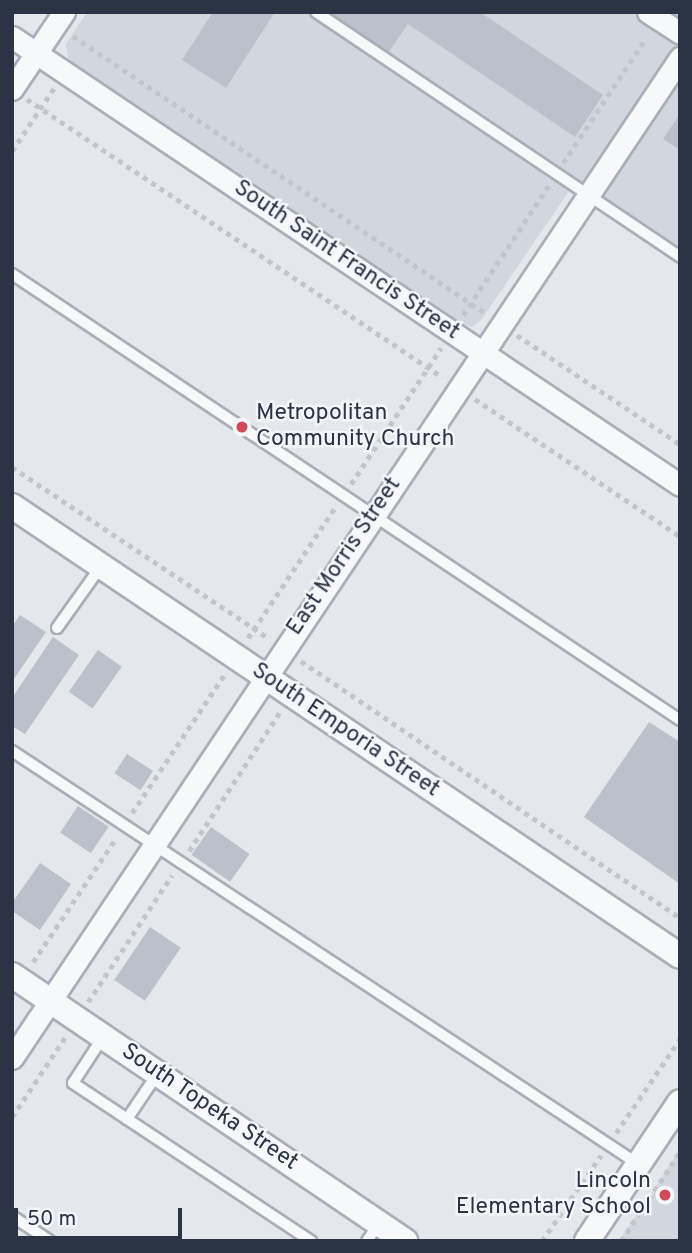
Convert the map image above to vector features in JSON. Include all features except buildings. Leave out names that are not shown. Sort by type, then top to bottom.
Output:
[{"type":"street","points":[[648,12],[680,33]]},
{"type":"street","points":[[12,89],[60,18]]},
{"type":"street","name":"South Saint Francis Street","points":[[12,37],[680,485]]},
{"type":"street","name":"East Morris Street","points":[[12,1058],[481,352],[680,58]]},
{"type":"street","name":"South Emporia Street","points":[[12,506],[680,956]]},
{"type":"street","name":"South Topeka Street","points":[[16,978],[158,1073],[373,1232],[405,1241]]},
{"type":"street","points":[[587,1241],[680,1102]]},
{"type":"lane","points":[[316,12],[680,257]]},
{"type":"lane","points":[[12,274],[342,497],[680,720]]},
{"type":"lane","points":[[57,628],[101,566]]},
{"type":"lane","points":[[12,751],[638,1164]]},
{"type":"lane","points":[[104,1037],[73,1083],[311,1241]]},
{"type":"lane","points":[[127,1119],[158,1073]]},
{"type":"lane","points":[[12,1216],[49,1240]]},
{"type":"path","points":[[60,18],[84,44],[680,444]]},
{"type":"path","points":[[16,978],[125,825],[646,38]]},
{"type":"path","points":[[12,151],[84,44]]},
{"type":"path","points":[[12,89],[680,536]]},
{"type":"path","points":[[12,467],[680,918]]},
{"type":"path","points":[[12,1117],[309,666]]},
{"type":"path","points":[[621,1241],[680,1152]]},
{"type":"shaded area","points":[[87,12],[680,12],[680,262],[569,191],[482,319],[473,327],[463,324],[69,63],[66,44]]},
{"type":"shaded area","name":"Lincoln Elementary School","points":[[680,1150],[680,1241],[619,1241]]},
{"type":"place","name":"Metropolitan Community Church","points":[[242,427]]},
{"type":"place","name":"Lincoln Elementary School","points":[[665,1195]]}]
